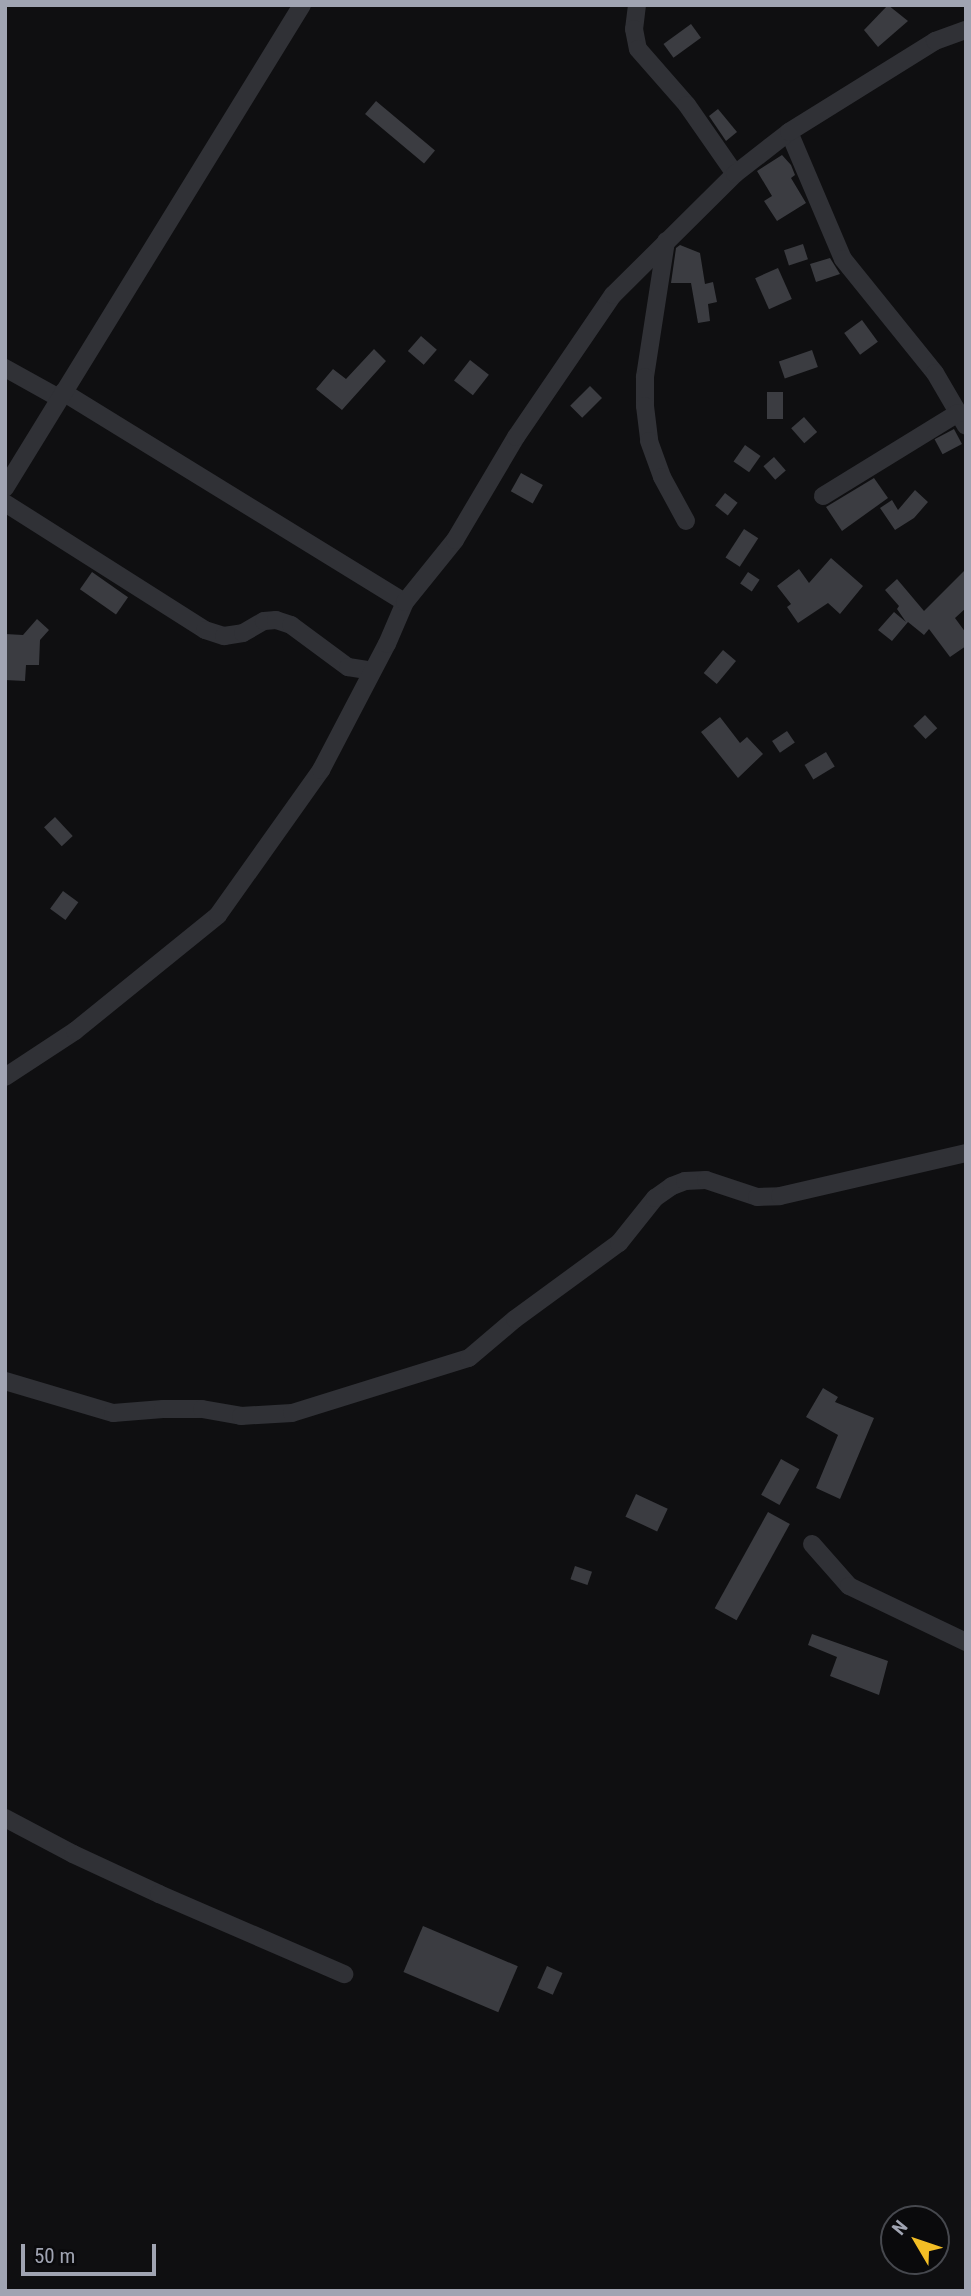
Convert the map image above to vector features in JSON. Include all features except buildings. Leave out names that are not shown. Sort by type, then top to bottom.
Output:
[{"type":"street","points":[[5,488],[302,5]]},
{"type":"street","points":[[637,5],[634,29],[638,49],[687,105],[735,174]]},
{"type":"street","points":[[5,1077],[75,1031],[218,915],[320,769],[405,602],[455,540],[516,437],[613,295],[735,174],[789,132],[935,41],[966,30]]},
{"type":"street","points":[[789,132],[844,259],[935,373],[962,420],[823,496]]},
{"type":"street","points":[[667,241],[645,377],[645,406],[649,441],[662,477],[686,521]]},
{"type":"street","points":[[5,368],[61,395],[405,602]]},
{"type":"street","points":[[5,503],[205,630],[224,636],[243,633],[264,621],[276,620],[291,625],[348,667],[372,671]]},
{"type":"street","points":[[5,1381],[113,1413],[176,1409],[202,1409],[241,1416],[292,1413],[469,1357],[515,1319],[619,1243],[655,1198],[672,1186],[685,1181],[706,1180],[757,1197],[780,1196],[966,1153]]},
{"type":"street","points":[[812,1544],[849,1586],[966,1642]]},
{"type":"street","points":[[5,1818],[73,1854],[159,1894],[344,1974]]}]
